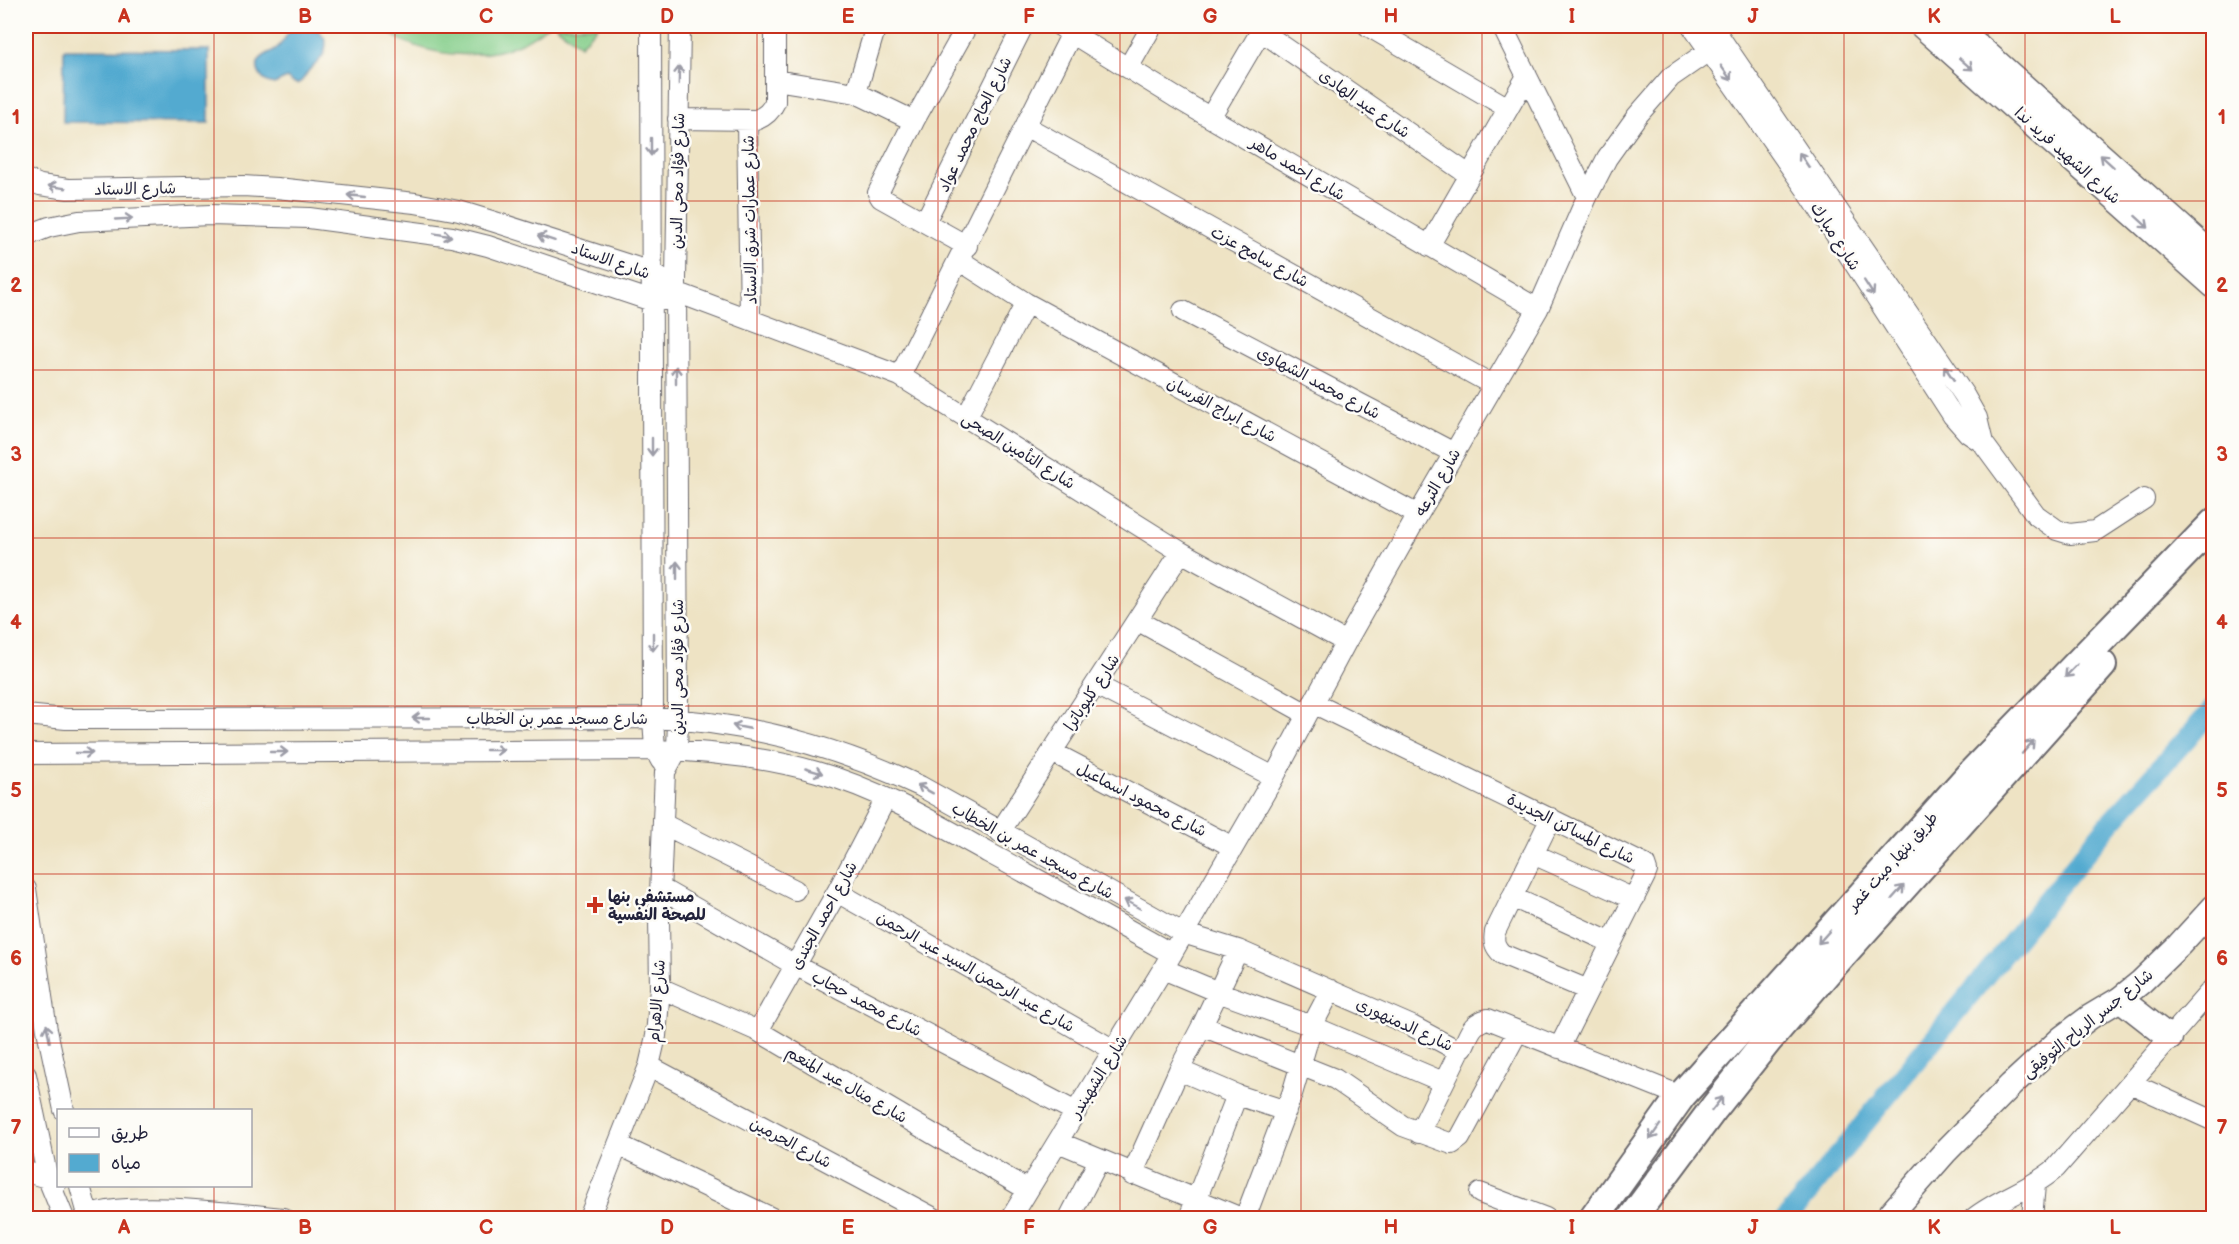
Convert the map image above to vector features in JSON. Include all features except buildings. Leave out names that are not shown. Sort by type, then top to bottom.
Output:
[{"type":"highway","name":"طريق بنها, ميت غمر","points":[[1594,1218],[1681,1096],[1968,777],[2214,523]]},
{"type":"highway","name":"طريق بنها, ميت غمر","points":[[1632,1218],[1714,1108],[1768,1040],[1832,966],[2104,663],[2214,547]]},
{"type":"main road","name":"شارع الشهيد فريد ندا","points":[[1922,26],[2214,286]]},
{"type":"main road","name":"شارع الشهيد فريد ندا","points":[[1956,26],[2214,256]]},
{"type":"main road","name":"شارع جسر الرياح التوفيقى","points":[[1887,1218],[1945,1152],[2036,1061],[2090,1017],[2120,999],[2160,964],[2214,907]]},
{"type":"main road","points":[[2120,999],[2170,1038]]},
{"type":"street","name":"شارع فؤاد محى الدين","points":[[651,26],[653,718],[655,750],[665,772]]},
{"type":"street","name":"شارع فؤاد محى الدين","points":[[665,772],[677,750],[678,719],[676,292],[680,26]]},
{"type":"street","points":[[678,119],[756,120],[765,116],[775,102],[775,26]]},
{"type":"street","points":[[856,93],[876,26]]},
{"type":"street","points":[[775,80],[856,93],[914,121],[967,26]]},
{"type":"street","name":"شارع الحاج محمد عواد","points":[[925,222],[1023,26]]},
{"type":"street","points":[[1128,68],[1152,26]]},
{"type":"street","points":[[1368,26],[1508,108]]},
{"type":"street","points":[[1502,26],[1587,197]]},
{"type":"street","name":"شارع مبارك","points":[[1692,26],[1812,185],[1964,395],[1977,418],[1983,443]]},
{"type":"street","name":"شارع مبارك","points":[[1712,26],[1947,407],[1960,425],[1983,443],[2036,515],[2057,530],[2070,534],[2095,531],[2144,499]]},
{"type":"street","points":[[1210,116],[1263,28]]},
{"type":"street","name":"شارع عبد الهادى","points":[[1263,28],[1469,175]]},
{"type":"street","points":[[900,376],[1027,127],[1066,29]]},
{"type":"street","name":"شارع احمد ماهر","points":[[1066,29],[1128,68],[1538,309]]},
{"type":"street","name":"شارع الترعه","points":[[1184,933],[1274,777],[1346,642],[1418,515],[1538,309],[1587,197],[1607,158],[1637,116],[1671,77],[1710,50]]},
{"type":"street","points":[[1429,246],[1527,76]]},
{"type":"street","name":"شارع عمارات شرق الاستاد","points":[[747,120],[750,319]]},
{"type":"street","name":"شارع ابراج الفرسان","points":[[914,121],[878,191],[881,198],[925,222],[1026,303],[1418,515]]},
{"type":"street","name":"شارع سامح عزت","points":[[1027,127],[1493,385]]},
{"type":"street","name":"شارع الاستاد","points":[[26,179],[40,185],[68,189],[243,186],[415,203],[495,222],[651,272],[676,292],[660,301],[652,301],[488,246],[452,237],[287,216],[210,215],[79,221],[49,227],[26,236]]},
{"type":"street","points":[[411,230],[415,203]]},
{"type":"street","points":[[488,246],[495,222]]},
{"type":"street","points":[[622,292],[627,279],[628,265]]},
{"type":"street","name":"شارع التأمين الصحى","points":[[676,292],[900,376],[1181,552],[1346,642]]},
{"type":"street","points":[[967,416],[1026,303]]},
{"type":"street","name":"شارع محمد الشهاوى","points":[[1184,311],[1455,453]]},
{"type":"street","points":[[1947,407],[1964,395]]},
{"type":"street","name":"شارع كليوباترا","points":[[1000,832],[1181,552]]},
{"type":"street","name":"شارع المساكن الجديدة","points":[[1137,620],[1310,708],[1551,818],[1645,865],[1647,871],[1645,876],[1559,1048]]},
{"type":"street","points":[[1096,685],[1274,777]]},
{"type":"street","name":"شارع مسجد عمر بن الخطاب","points":[[26,715],[66,719],[653,718],[724,723],[765,731],[844,754],[920,786],[1184,933]]},
{"type":"street","points":[[446,750],[447,718]]},
{"type":"street","name":"شارع مسجد عمر بن الخطاب","points":[[26,754],[677,750],[735,755],[777,762],[819,772],[886,798],[922,815],[1218,992],[1312,1026],[1443,1082]]},
{"type":"street","name":"شارع محمود اسماعيل","points":[[1052,752],[1233,847]]},
{"type":"street","name":"شارع الاهرام","points":[[590,1218],[649,1066],[656,1036],[660,988],[660,888],[665,772]]},
{"type":"street","name":"شارع احمد الجندى","points":[[758,1031],[837,892],[886,798]]},
{"type":"street","points":[[1551,818],[1493,940],[1496,948],[1502,954],[1588,990]]},
{"type":"street","points":[[663,824],[795,890]]},
{"type":"street","points":[[1533,854],[1634,899]]},
{"type":"street","name":"شارع محمد حجاب","points":[[660,888],[795,965],[1076,1112]]},
{"type":"street","points":[[26,889],[64,1109]]},
{"type":"street","name":"شارع عبد الرحمن السيد عبد الرحمن","points":[[837,892],[1114,1050]]},
{"type":"street","points":[[1512,897],[1612,943]]},
{"type":"street","name":"شارع الدمنهورى","points":[[1184,933],[1238,950],[1412,1026],[1455,1049],[1461,1048],[1478,1021],[1488,1019],[1681,1096]]},
{"type":"street","name":"شارع الشهبندر","points":[[1011,1218],[1184,933]]},
{"type":"street","points":[[1132,1175],[1179,1070],[1238,950]]},
{"type":"street","points":[[1974,1218],[2000,1201],[2034,1185],[2056,1168],[2214,987]]},
{"type":"street","name":"شارع منال عبد المنعم","points":[[660,988],[758,1031],[1028,1190]]},
{"type":"street","points":[[1058,1142],[1132,1175],[1193,1209],[1243,1218],[1286,1111],[1312,1026],[1331,990]]},
{"type":"street","points":[[1202,1026],[1335,1080],[1389,1118],[1419,1133],[1452,1144],[1460,1138],[1518,1031]]},
{"type":"street","points":[[1419,1133],[1461,1048]]},
{"type":"street","points":[[26,1070],[54,1061]]},
{"type":"street","name":"شارع الحرمين","points":[[649,1066],[934,1218]]},
{"type":"street","points":[[1179,1070],[1237,1095],[1286,1111]]},
{"type":"street","points":[[26,1075],[64,1218]]},
{"type":"street","points":[[2130,1083],[2210,1115]]},
{"type":"street","points":[[1193,1209],[1237,1095]]},
{"type":"street","points":[[619,1145],[772,1218]]},
{"type":"street","points":[[1069,1218],[1099,1160]]},
{"type":"street","points":[[26,1172],[53,1180]]},
{"type":"street","points":[[2032,1218],[2034,1185]]},
{"type":"street","points":[[79,1187],[87,1218],[129,1209],[283,1218]]},
{"type":"street","points":[[1480,1193],[1546,1218]]},
{"type":"green space","points":[[377,26],[547,26],[528,39],[507,48],[485,53],[462,54],[417,47]]},
{"type":"green space","points":[[556,26],[598,26],[580,45]]},
{"type":"water","points":[[295,26],[308,26],[323,36],[325,48],[323,55],[299,83],[287,78],[274,84],[267,82],[259,73],[258,62],[277,48]]},
{"type":"water","points":[[64,49],[209,50],[209,123],[63,122]]},
{"type":"waterway","points":[[1787,1218],[2110,823],[2214,708]]},
{"type":"place","name":"مستشفى بنها للصحة النفسية","points":[[595,905]]}]
